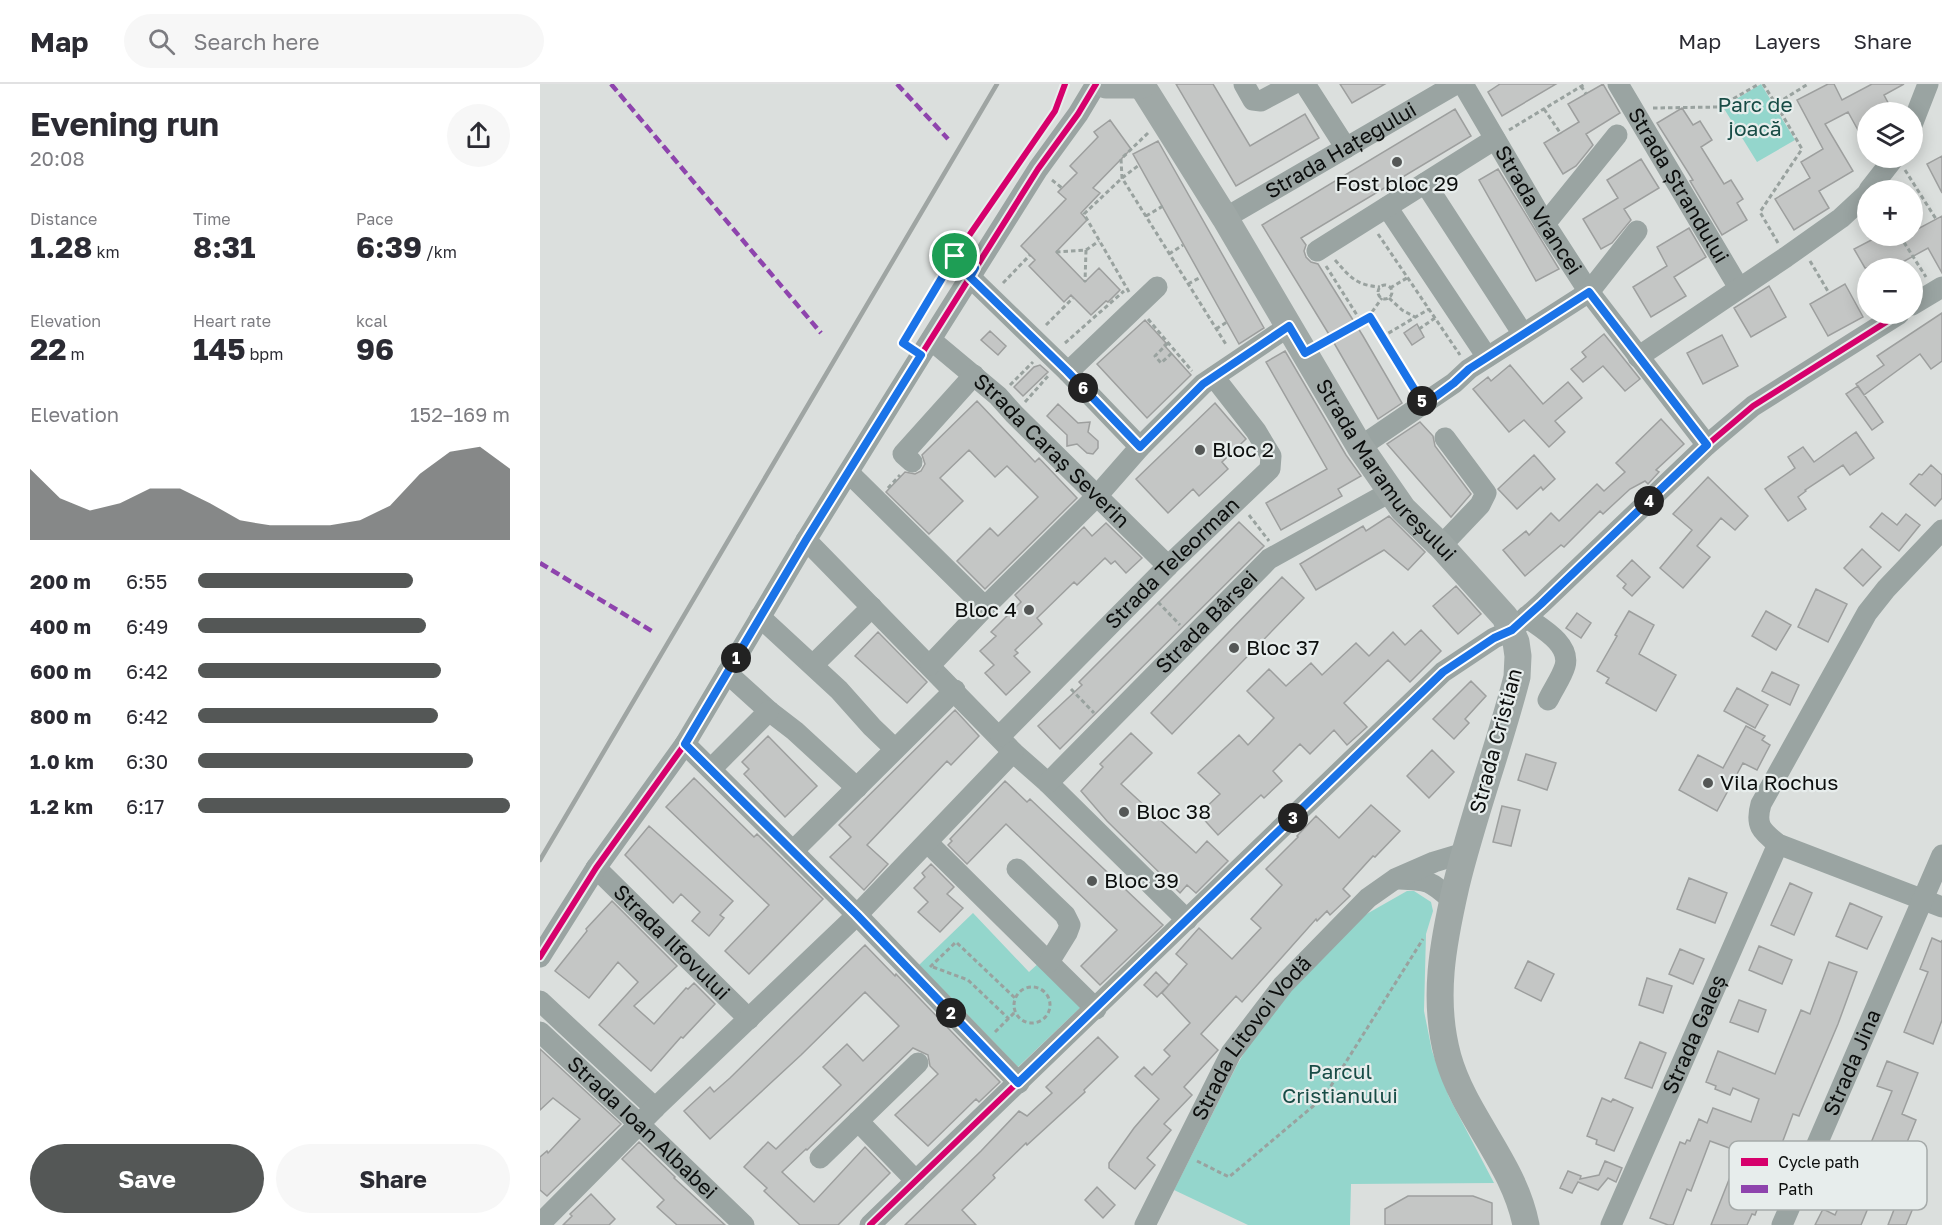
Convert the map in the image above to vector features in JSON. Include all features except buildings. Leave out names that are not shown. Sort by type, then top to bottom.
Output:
[{"type":"main road","points":[[1100,87],[1141,85]]},
{"type":"main road","name":"Strada Maramureșului","points":[[1141,85],[1226,218],[1360,447],[1390,492],[1500,609],[1519,623]]},
{"type":"main road","name":"Strada Cristian","points":[[1519,623],[1517,677],[1464,854],[1441,958],[1439,992],[1448,1058],[1462,1092],[1516,1189],[1527,1225]]},
{"type":"street","points":[[1244,84],[1253,100],[1261,101],[1293,84]]},
{"type":"street","points":[[1305,84],[1346,148]]},
{"type":"street","name":"Strada Hațegului","points":[[1226,218],[1456,84]]},
{"type":"street","name":"Strada Vrancei","points":[[1463,84],[1545,224],[1589,292],[1707,445]]},
{"type":"street","name":"Strada Ștrandului","points":[[1618,84],[1739,288]]},
{"type":"street","points":[[1921,102],[1928,84]]},
{"type":"street","points":[[540,957],[596,867],[685,744],[806,540],[1038,169],[1100,87]]},
{"type":"street","points":[[1545,224],[1617,135]]},
{"type":"street","points":[[1324,252],[1387,207],[1495,139]]},
{"type":"street","name":"Strada Ștrandului","points":[[1880,180],[1892,168]]},
{"type":"street","points":[[1425,183],[1523,334]]},
{"type":"street","name":"Strada Ștrandului","points":[[1638,357],[1793,252],[1841,218],[1857,203]]},
{"type":"street","points":[[1387,207],[1487,357]]},
{"type":"street","points":[[1360,447],[1424,405],[1487,357],[1589,292],[1637,231]]},
{"type":"street","points":[[970,277],[1140,447]]},
{"type":"street","points":[[1057,362],[1132,297],[1157,286]]},
{"type":"street","points":[[1923,298],[1942,287]]},
{"type":"street","points":[[870,1225],[1443,672],[1519,623],[1707,445],[1753,406],[1883,324]]},
{"type":"street","points":[[930,665],[1097,496],[1140,447],[1209,381],[1289,326]]},
{"type":"street","name":"Strada Caraș Severin","points":[[932,340],[998,396],[1168,566]]},
{"type":"street","points":[[912,462],[903,453],[924,440],[974,375]]},
{"type":"street","name":"Strada Teleorman","points":[[1000,736],[1168,566],[1270,470],[1271,456],[1256,431],[1209,381]]},
{"type":"street","points":[[1440,546],[1480,505],[1486,493],[1445,438]]},
{"type":"street","points":[[849,473],[985,608]]},
{"type":"street","name":"Strada Bârsei","points":[[1048,783],[1269,559],[1390,492]]},
{"type":"street","points":[[1942,530],[1886,589],[1867,613],[1761,804],[1758,815],[1764,834],[1778,844],[1942,907]]},
{"type":"street","points":[[806,540],[1000,736],[1013,752],[1048,783],[1188,920]]},
{"type":"street","points":[[813,665],[872,607]]},
{"type":"street","points":[[760,617],[839,690],[895,749]]},
{"type":"street","points":[[1519,623],[1563,648],[1566,656],[1565,666],[1548,700]]},
{"type":"street","points":[[727,673],[795,731],[856,788]]},
{"type":"street","points":[[793,850],[955,690]]},
{"type":"street","points":[[711,769],[769,711]]},
{"type":"street","points":[[685,744],[857,915],[924,972],[982,1045],[1018,1083]]},
{"type":"street","points":[[540,1224],[655,1108],[857,915],[1013,752]]},
{"type":"street","points":[[928,843],[1096,1009]]},
{"type":"street","name":"Strada Galeș","points":[[1611,1225],[1778,844]]},
{"type":"street","name":"Strada Litovoi Vodă","points":[[1144,1225],[1231,1053],[1283,984],[1368,898],[1395,879],[1434,862],[1464,854]]},
{"type":"street","name":"Strada Jina","points":[[1818,1141],[1942,855]]},
{"type":"street","name":"Strada Ilfovului","points":[[596,867],[749,1018]]},
{"type":"street","points":[[1017,869],[1065,915],[1070,925],[1048,962]]},
{"type":"street","points":[[1395,879],[1432,882],[1453,901]]},
{"type":"street","points":[[540,1001],[655,1108]]},
{"type":"street","name":"Strada Ioan Albabei","points":[[540,1032],[744,1225]]},
{"type":"street","points":[[820,1158],[918,1063]]},
{"type":"street","points":[[858,1121],[916,1181]]},
{"type":"street","name":"Strada Jina","points":[[1782,1225],[1788,1210]]},
{"type":"path","points":[[1635,115],[1645,108],[1719,107],[1761,84],[1776,104],[1802,149],[1760,212],[1829,293]]},
{"type":"path","points":[[1776,104],[1808,84]]},
{"type":"path","points":[[1495,139],[1583,85],[1586,94]]},
{"type":"path","points":[[1544,109],[1561,134]]},
{"type":"path","points":[[1162,120],[1121,159],[1122,178],[1236,362]]},
{"type":"path","points":[[1139,165],[1084,214],[1132,297],[1175,351],[1209,381]]},
{"type":"path","points":[[1902,168],[1936,219]]},
{"type":"path","points":[[1146,216],[1163,206]]},
{"type":"path","points":[[1377,231],[1461,356]]},
{"type":"path","points":[[1056,252],[1086,250],[1099,240]]},
{"type":"path","points":[[1169,254],[1183,245]]},
{"type":"path","points":[[1085,282],[1086,250]]},
{"type":"path","points":[[1324,252],[1351,279],[1366,286],[1387,285],[1392,292],[1389,298]]},
{"type":"path","points":[[1003,282],[1030,255]]},
{"type":"path","points":[[1188,284],[1201,277]]},
{"type":"path","points":[[1390,288],[1408,277]]},
{"type":"path","points":[[1380,287],[1378,293],[1382,298]]},
{"type":"path","points":[[1065,343],[1132,297]]},
{"type":"path","points":[[1046,325],[1073,298]]},
{"type":"path","points":[[1382,298],[1389,298],[1402,310],[1415,317]]},
{"type":"path","points":[[1305,353],[1370,317],[1382,298]]},
{"type":"path","points":[[1382,337],[1429,309]]},
{"type":"path","points":[[1370,317],[1424,405]]},
{"type":"path","points":[[1419,329],[1435,318]]},
{"type":"path","points":[[1216,329],[1227,322]]},
{"type":"path","points":[[1168,343],[1155,358],[1161,363],[1175,351]]},
{"type":"path","points":[[998,396],[1057,362]]},
{"type":"path","points":[[1014,414],[1057,362]]},
{"type":"path","points":[[1238,500],[1279,554]]},
{"type":"path","points":[[1145,589],[1192,637]]},
{"type":"path","points":[[1059,676],[1106,725]]},
{"type":"path","points":[[1182,1153],[1229,1177],[1324,1097],[1426,934]]},
{"type":"path","points":[[924,972],[956,942],[1015,998]]},
{"type":"path","points":[[924,972],[968,980],[1009,1019]]},
{"type":"path","points":[[1034,987],[1045,993],[1050,1003],[1048,1015],[1038,1022],[1027,1023],[1021,1020],[1015,1012],[1015,998],[1023,990],[1034,987]]},
{"type":"path","points":[[982,1045],[1015,1012]]},
{"type":"green space","name":"Parc de joacă","points":[[1761,84],[1795,140],[1757,162],[1723,107]]},
{"type":"green space","name":"Parcul Cristianului","points":[[1407,891],[1414,891],[1431,902],[1433,911],[1426,934],[1424,1011],[1432,1051],[1449,1097],[1494,1183],[1351,1184],[1350,1225],[1248,1225],[1174,1190],[1237,1065],[1257,1031],[1283,995],[1356,920]]},
{"type":"green space","points":[[973,913],[1029,972],[1041,961],[1083,1005],[1018,1067],[919,965]]},
{"type":"railway","points":[[540,860],[997,84]]},
{"type":"marked path","points":[[611,84],[821,333]]},
{"type":"marked path","points":[[897,84],[948,139]]},
{"type":"marked path","points":[[540,563],[655,633]]},
{"type":"cycle path","points":[[921,355],[903,343],[955,256],[1055,111],[1065,84]]},
{"type":"cycle path","points":[[540,957],[596,868],[685,744],[808,537],[921,355],[1038,169],[1078,114],[1096,84]]},
{"type":"cycle path","points":[[870,1225],[1443,672],[1494,638],[1512,630],[1707,445],[1753,406],[1883,324]]},
{"type":"place","name":"Fost bloc 29","points":[[1397,162]]},
{"type":"place","name":"Bloc 2","points":[[1200,450]]},
{"type":"place","name":"Bloc 4","points":[[1029,610]]},
{"type":"place","name":"Bloc 37","points":[[1234,648]]},
{"type":"place","name":"Vila Rochus","points":[[1708,783]]},
{"type":"place","name":"Bloc 38","points":[[1124,812]]},
{"type":"place","name":"Bloc 39","points":[[1092,881]]},
{"type":"route","points":[[955,256],[975,268],[970,277],[1068,372],[1140,447],[1203,384],[1289,326],[1305,353],[1370,317],[1424,405],[1469,369],[1589,292],[1707,445],[1512,630],[1494,638],[1443,672],[1018,1083],[857,915],[685,744],[806,540],[921,355],[903,343],[955,256]]}]
